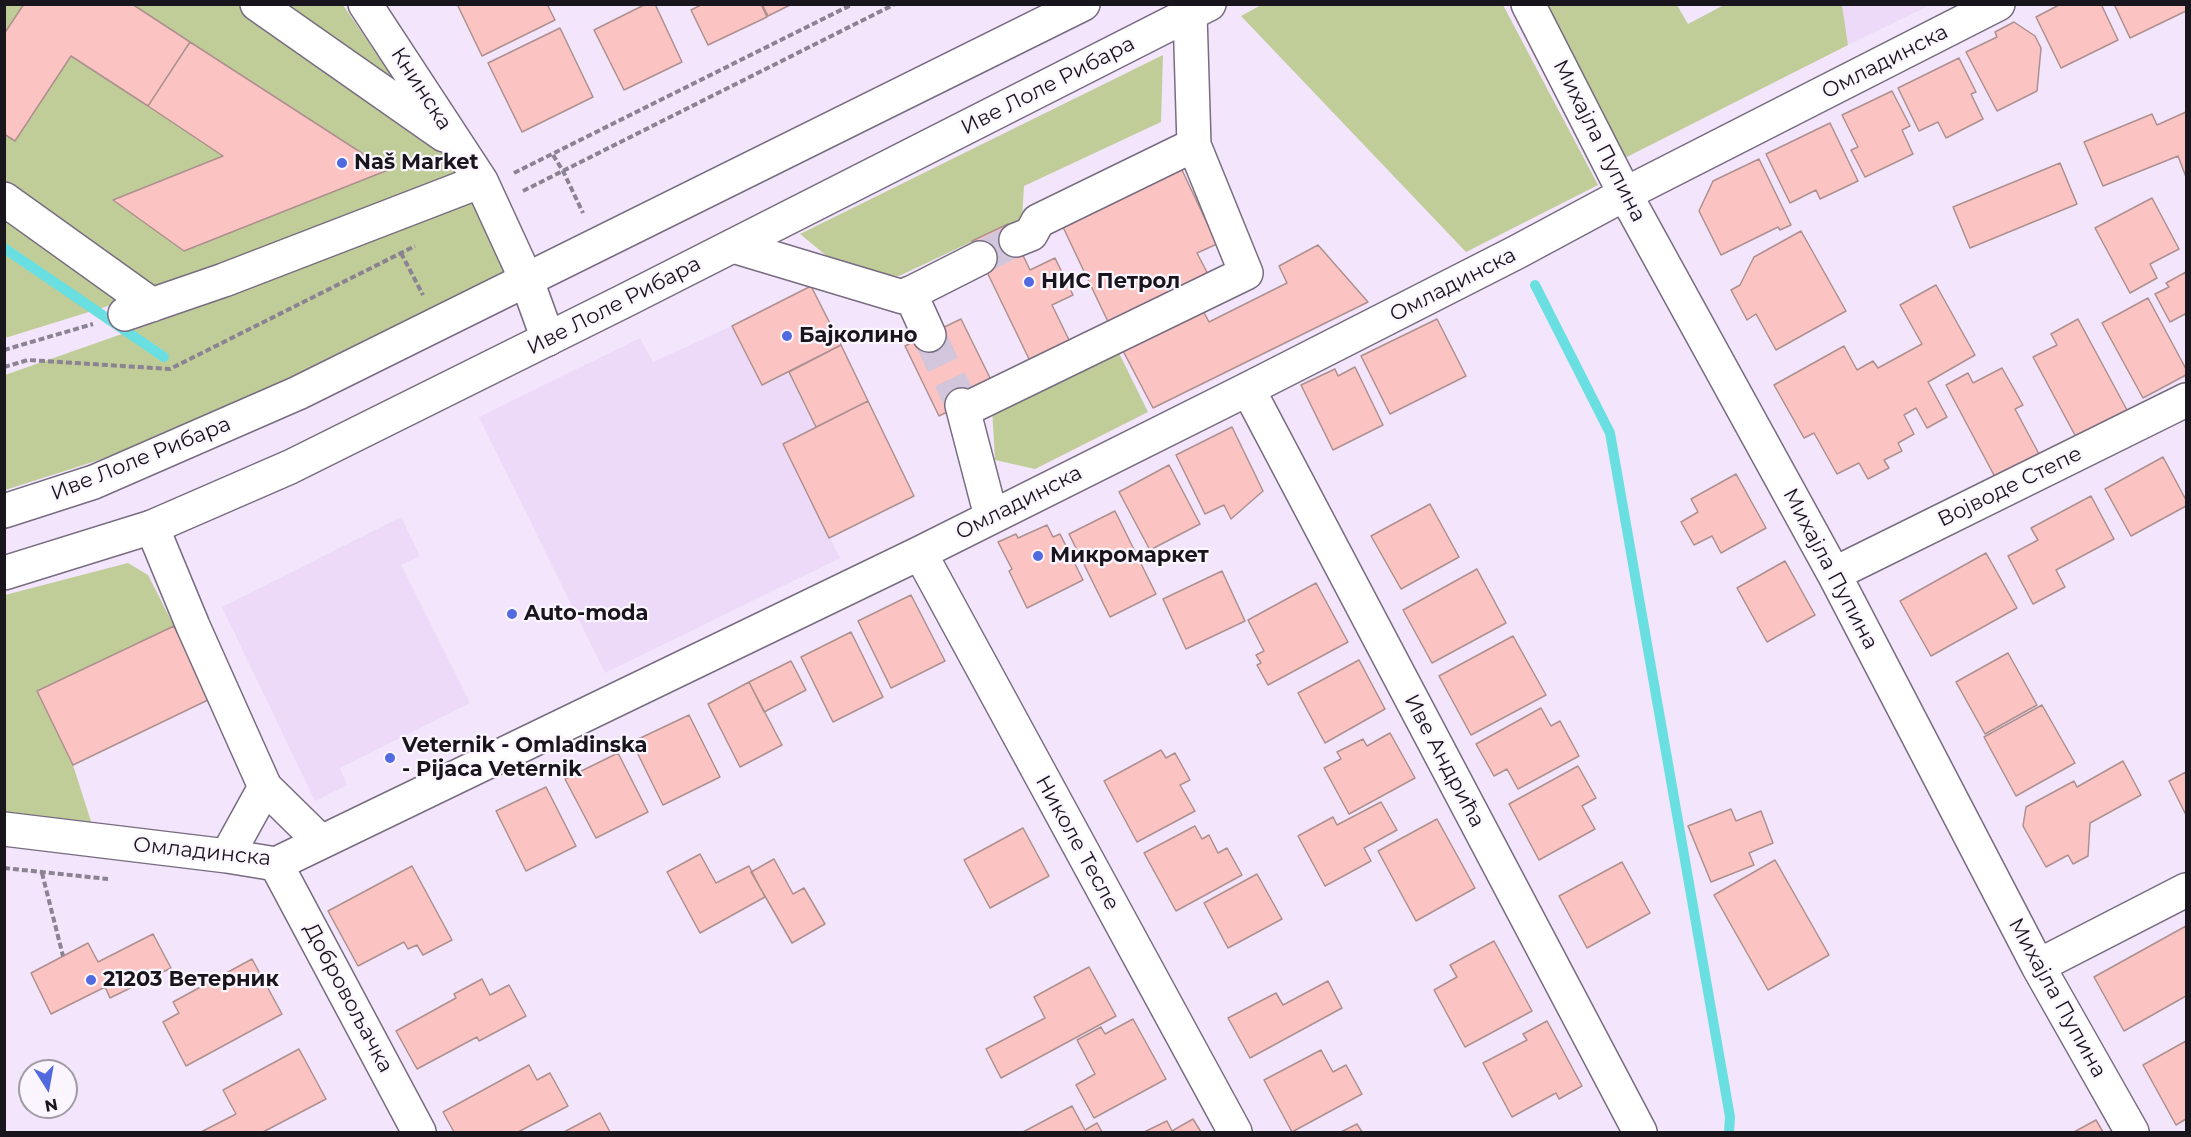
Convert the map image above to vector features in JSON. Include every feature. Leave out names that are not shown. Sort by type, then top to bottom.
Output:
[{"type":"street","points":[[257,4],[458,145]]},
{"type":"street","name":"Книнска","points":[[365,4],[481,181],[527,281],[548,339]]},
{"type":"street","name":"Иве Лоле Рибара","points":[[4,511],[94,482],[298,393],[1083,4]]},
{"type":"street","name":"Михајла Пупина","points":[[1528,4],[1625,194],[1833,574],[2038,966],[2132,1132]]},
{"type":"street","name":"Омладинска","points":[[4,829],[228,856],[276,864],[920,553],[1248,389],[1998,4]]},
{"type":"street","points":[[991,516],[963,407],[1246,273],[1194,145],[1200,9]]},
{"type":"street","name":"Иве Лоле Рибара","points":[[4,573],[153,527],[290,466],[548,339],[1200,9]]},
{"type":"street","points":[[1016,240],[1031,234],[1038,221],[1194,145]]},
{"type":"street","points":[[4,199],[139,309],[224,280],[481,181]]},
{"type":"street","points":[[733,246],[903,297],[980,258]]},
{"type":"street","points":[[910,293],[929,335]]},
{"type":"street","name":"Иве Андрића","points":[[1248,389],[1640,1132]]},
{"type":"street","name":"Војводе Степе","points":[[1833,574],[2187,400]]},
{"type":"street","points":[[153,527],[193,626],[265,787],[320,841]]},
{"type":"street","name":"Николе Тесле","points":[[920,553],[1234,1132]]},
{"type":"street","points":[[228,856],[265,787]]},
{"type":"street","name":"Добровољачка","points":[[276,864],[419,1132]]},
{"type":"street","points":[[2038,966],[2187,890]]},
{"type":"path","points":[[481,181],[521,171],[853,4]]},
{"type":"path","points":[[4,350],[92,324]]},
{"type":"path","points":[[42,873],[63,956]]},
{"type":"shaded area","points":[[1842,4],[1930,5],[1848,45]]},
{"type":"shaded area","points":[[811,286],[914,496],[830,538],[840,558],[605,673],[479,417],[640,338],[653,362],[732,326]]},
{"type":"shaded area","points":[[401,517],[420,556],[401,565],[470,703],[340,768],[347,785],[315,801],[222,607]]},
{"type":"green space","points":[[1263,4],[1503,5],[1598,185],[1466,252],[1241,16]]},
{"type":"green space","points":[[5,5],[343,5],[459,174],[105,307],[5,338]]},
{"type":"green space","points":[[1527,5],[1677,5],[1688,24],[1724,5],[1842,5],[1848,45],[1613,164]]},
{"type":"green space","points":[[1163,55],[1161,122],[1024,186],[1022,218],[899,276],[873,274],[828,257],[800,234]]},
{"type":"green space","points":[[470,192],[508,273],[279,383],[118,454],[5,490],[5,375],[236,294]]},
{"type":"green space","points":[[1116,347],[1148,412],[1035,469],[995,460],[992,408]]},
{"type":"green space","points":[[128,563],[148,575],[174,626],[37,691],[73,765],[94,831],[5,818],[5,595]]},
{"type":"building","points":[[24,4],[132,4],[190,42],[148,106],[71,56],[15,141],[4,134],[4,34]]},
{"type":"building","points":[[457,4],[547,4],[555,20],[482,56]]},
{"type":"building","points":[[646,4],[655,4],[682,62],[624,90],[594,30]]},
{"type":"building","points":[[703,4],[761,4],[767,17],[708,45],[691,10]]},
{"type":"building","points":[[762,4],[792,4],[768,16]]},
{"type":"building","points":[[2061,4],[2101,4],[2118,40],[2061,68],[2036,17]]},
{"type":"building","points":[[2114,4],[2186,4],[2186,11],[2130,38]]},
{"type":"building","points":[[2014,22],[2035,36],[2041,48],[2037,91],[1997,111],[1966,52],[1997,37],[1995,32]]},
{"type":"building","points":[[560,28],[593,97],[522,132],[488,63]]},
{"type":"building","points":[[190,42],[388,170],[184,251],[113,200],[223,156],[148,106]]},
{"type":"building","points":[[1959,58],[1976,92],[1971,94],[1983,119],[1946,138],[1938,122],[1919,131],[1898,88]]},
{"type":"building","points":[[1892,91],[1910,126],[1902,130],[1913,154],[1865,177],[1851,150],[1858,147],[1842,115]]},
{"type":"building","points":[[2186,112],[2186,177],[2178,156],[2103,186],[2084,142],[2152,114],[2157,125]]},
{"type":"building","points":[[1830,123],[1858,181],[1820,199],[1816,190],[1790,203],[1766,154]]},
{"type":"building","points":[[1759,159],[1791,225],[1780,230],[1778,227],[1721,255],[1699,211],[1713,181]]},
{"type":"building","points":[[2060,163],[2077,204],[1970,248],[1953,207]]},
{"type":"building","points":[[1181,168],[1217,244],[1197,253],[1211,280],[1111,328],[1062,225]]},
{"type":"building","points":[[2152,198],[2179,249],[2150,264],[2157,278],[2130,293],[2095,228]]},
{"type":"building","name":"НИС Петрол","points":[[1008,224],[1030,270],[1055,258],[1073,295],[1052,305],[1070,342],[1030,361],[972,241]]},
{"type":"building","points":[[1801,231],[1846,311],[1776,350],[1756,314],[1747,320],[1731,290],[1740,285],[1754,257]]},
{"type":"building","points":[[1318,245],[1368,302],[1153,408],[1111,328],[1192,290],[1209,322],[1287,283],[1279,266]]},
{"type":"building","points":[[2186,272],[2186,316],[2185,314],[2170,322],[2155,294],[2169,287],[2166,283]]},
{"type":"building","points":[[1936,285],[1975,355],[1928,382],[1947,417],[1927,428],[1916,408],[1904,415],[1914,434],[1898,443],[1902,451],[1884,460],[1889,468],[1868,479],[1859,463],[1837,474],[1814,433],[1804,438],[1774,385],[1844,346],[1857,370],[1873,361],[1878,368],[1922,344],[1900,305]]},
{"type":"building","name":"Бајколино","points":[[811,286],[841,345],[762,385],[732,326]]},
{"type":"building","points":[[2148,298],[2186,369],[2186,375],[2143,398],[2102,323]]},
{"type":"building","points":[[961,319],[995,388],[939,416],[905,346]]},
{"type":"building","points":[[1437,319],[1466,376],[1390,414],[1361,356]]},
{"type":"building","points":[[2078,319],[2127,410],[2076,437],[2033,357],[2057,345],[2051,334]]},
{"type":"building","points":[[841,345],[868,401],[816,427],[789,372]]},
{"type":"building","points":[[1355,367],[1383,425],[1333,450],[1301,385],[1335,369],[1338,376]]},
{"type":"building","points":[[2002,368],[2023,405],[2015,409],[2039,454],[1995,477],[1946,385],[1968,373],[1973,383]]},
{"type":"building","points":[[868,401],[914,496],[829,538],[783,444]]},
{"type":"building","points":[[1232,427],[1263,491],[1231,519],[1224,505],[1205,514],[1176,455]]},
{"type":"building","points":[[2163,457],[2186,500],[2186,506],[2131,536],[2105,489]]},
{"type":"building","points":[[1169,465],[1200,524],[1150,550],[1119,492]]},
{"type":"building","points":[[1736,474],[1766,528],[1721,553],[1712,536],[1694,545],[1681,522],[1698,512],[1691,499]]},
{"type":"building","points":[[2091,496],[2114,539],[2056,570],[2065,587],[2033,604],[2008,556],[2038,540],[2031,528]]},
{"type":"building","points":[[1430,504],[1459,557],[1401,589],[1371,536]]},
{"type":"building","points":[[1115,511],[1156,594],[1110,617],[1069,534]]},
{"type":"building","name":"Микромаркет","points":[[1047,525],[1053,537],[1060,534],[1083,580],[1027,608],[1009,571],[1012,569],[998,542],[1016,534],[1018,538]]},
{"type":"building","points":[[1986,553],[2017,608],[1931,656],[1900,601]]},
{"type":"building","points":[[1785,561],[1815,615],[1767,642],[1737,588]]},
{"type":"building","points":[[1477,569],[1506,623],[1432,663],[1403,610]]},
{"type":"building","points":[[1222,571],[1245,621],[1186,649],[1163,599]]},
{"type":"building","points":[[1316,583],[1348,642],[1268,685],[1257,665],[1261,663],[1256,655],[1264,651],[1248,620]]},
{"type":"building","points":[[911,595],[945,661],[891,688],[858,621]]},
{"type":"building","points":[[174,626],[210,699],[73,765],[37,691]]},
{"type":"building","points":[[851,632],[883,697],[833,722],[801,657]]},
{"type":"building","points":[[1513,636],[1546,695],[1471,735],[1439,676]]},
{"type":"building","points":[[2008,653],[2037,705],[1985,734],[1956,682]]},
{"type":"building","points":[[1359,660],[1385,709],[1325,743],[1298,693]]},
{"type":"building","points":[[791,661],[806,690],[764,712],[749,682]]},
{"type":"building","points":[[749,682],[782,745],[740,767],[708,704]]},
{"type":"building","points":[[2042,705],[2075,763],[2016,796],[1984,737]]},
{"type":"building","points":[[1541,708],[1551,726],[1560,721],[1579,756],[1518,789],[1507,769],[1494,776],[1476,744]]},
{"type":"building","points":[[689,715],[720,777],[663,805],[632,742]]},
{"type":"building","points":[[1390,733],[1415,778],[1349,814],[1324,768],[1341,759],[1337,752],[1363,739],[1367,746]]},
{"type":"building","points":[[1161,750],[1166,758],[1175,753],[1190,780],[1180,785],[1195,811],[1137,842],[1104,781]]},
{"type":"building","points":[[618,753],[648,812],[596,838],[565,779]]},
{"type":"building","points":[[2123,761],[2141,795],[2090,823],[2088,856],[2073,864],[2068,855],[2046,867],[2023,826],[2026,807],[2074,781],[2077,787]]},
{"type":"building","points":[[1578,766],[1596,798],[1582,806],[1595,829],[1539,860],[1509,804]]},
{"type":"building","points":[[2186,772],[2186,815],[2169,781]]},
{"type":"building","points":[[546,787],[576,846],[526,871],[496,811]]},
{"type":"building","points":[[1381,802],[1397,830],[1364,848],[1371,861],[1325,886],[1298,836],[1333,817],[1337,825]]},
{"type":"building","points":[[1731,809],[1736,821],[1761,811],[1773,843],[1749,853],[1754,865],[1711,882],[1688,826]]},
{"type":"building","points":[[1437,819],[1475,888],[1416,921],[1378,851]]},
{"type":"building","points":[[1195,826],[1202,839],[1209,835],[1218,853],[1227,848],[1242,875],[1176,911],[1144,853]]},
{"type":"building","points":[[1023,828],[1049,876],[990,908],[964,860]]},
{"type":"building","points":[[700,854],[716,883],[749,866],[765,897],[700,933],[667,872]]},
{"type":"building","points":[[774,859],[793,894],[804,888],[825,924],[792,943],[751,872]]},
{"type":"building","points":[[1775,860],[1829,955],[1768,990],[1714,895]]},
{"type":"building","points":[[1622,862],[1650,913],[1587,948],[1559,896]]},
{"type":"building","points":[[412,866],[452,940],[423,955],[417,945],[408,949],[404,942],[358,966],[328,911]]},
{"type":"building","points":[[1257,874],[1282,919],[1228,948],[1204,903]]},
{"type":"building","points":[[2186,926],[2186,996],[2124,1031],[2094,977]]},
{"type":"building","name":"21203 Ветерник","points":[[153,934],[171,968],[110,998],[105,987],[51,1014],[31,973],[88,943],[98,962]]},
{"type":"building","points":[[1494,941],[1532,1011],[1465,1047],[1434,990],[1457,977],[1450,965]]},
{"type":"building","points":[[252,959],[282,1014],[186,1066],[163,1022],[179,1013],[173,1002]]},
{"type":"building","points":[[1089,967],[1116,1016],[1001,1078],[986,1049],[1045,1018],[1034,997]]},
{"type":"building","points":[[482,979],[490,995],[509,985],[526,1016],[479,1041],[477,1037],[417,1069],[396,1031],[456,998],[454,994]]},
{"type":"building","points":[[1328,981],[1342,1008],[1250,1058],[1228,1018],[1276,993],[1283,1005]]},
{"type":"building","points":[[1133,1019],[1166,1079],[1094,1118],[1076,1085],[1095,1074],[1077,1040],[1101,1027],[1105,1034]]},
{"type":"building","points":[[1547,1021],[1582,1086],[1559,1099],[1556,1093],[1512,1117],[1483,1063],[1527,1040],[1523,1034]]},
{"type":"building","points":[[2186,1041],[2186,1119],[2176,1125],[2143,1065]]},
{"type":"building","points":[[299,1049],[326,1099],[263,1132],[201,1132],[236,1114],[223,1090]]},
{"type":"building","points":[[1321,1050],[1333,1072],[1346,1065],[1362,1094],[1292,1132],[1264,1080]]},
{"type":"building","points":[[529,1065],[537,1080],[550,1073],[568,1106],[518,1132],[454,1132],[443,1112]]},
{"type":"building","points":[[1072,1106],[1085,1130],[1097,1123],[1102,1132],[1023,1132]]},
{"type":"building","points":[[600,1113],[610,1132],[564,1132]]},
{"type":"building","points":[[1193,1119],[1201,1132],[1144,1132],[1167,1121],[1172,1131]]},
{"type":"building","points":[[2096,1120],[2103,1132],[2074,1132]]},
{"type":"building","points":[[1357,1124],[1362,1132],[1341,1132]]},
{"type":"waterway","points":[[4,248],[164,357]]},
{"type":"waterway","points":[[1535,285],[1610,433],[1730,1117],[1729,1132]]},
{"type":"tunnel","points":[[980,258],[1016,240]]},
{"type":"tunnel","points":[[929,335],[962,405]]},
{"type":"place","name":"Naš Market","points":[[342,163]]},
{"type":"place","name":"НИС Петрол","points":[[1029,282]]},
{"type":"place","name":"Бајколино","points":[[787,336]]},
{"type":"place","name":"Микромаркет","points":[[1038,556]]},
{"type":"place","name":"Auto-moda","points":[[512,614]]},
{"type":"place","name":"Veternik - Omladinska - Pijaca Veternik","points":[[390,758]]},
{"type":"place","name":"21203 Ветерник","points":[[91,980]]}]
